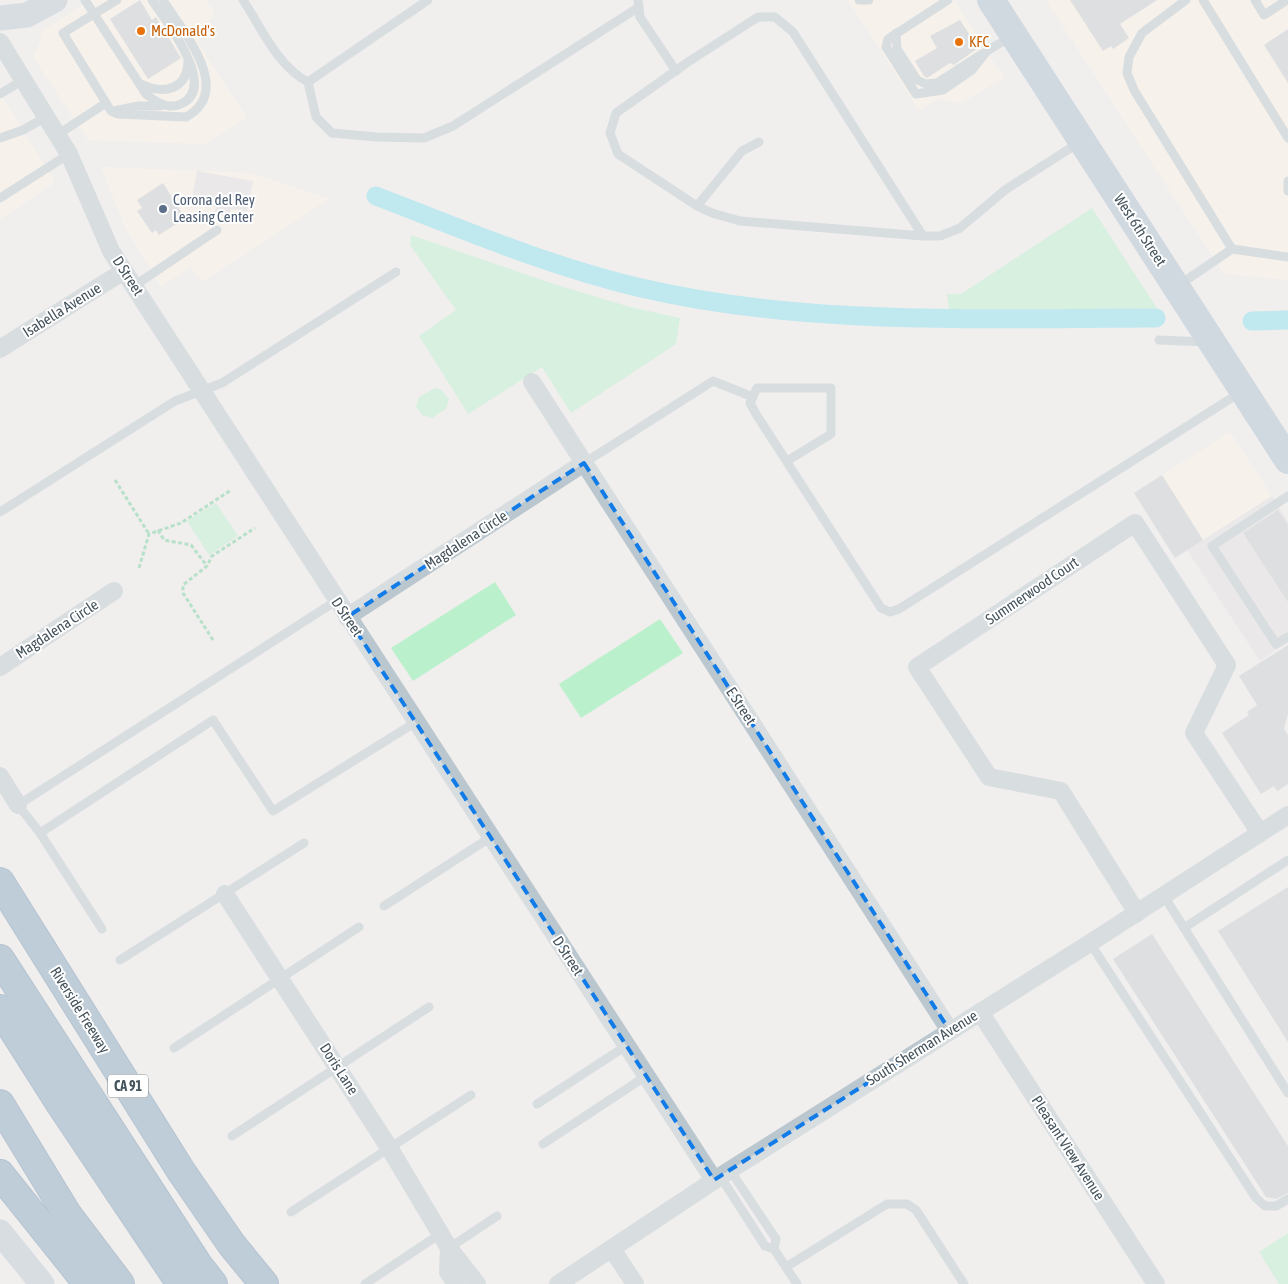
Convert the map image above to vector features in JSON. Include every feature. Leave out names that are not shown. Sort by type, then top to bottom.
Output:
[{"type":"highway","name":"Riverside Freeway","points":[[0,882],[181,1171],[232,1244],[264,1284]]},
{"type":"highway","points":[[0,959],[198,1265],[213,1284]]},
{"type":"highway","points":[[0,1009],[61,1106],[181,1284]]},
{"type":"highway","points":[[0,1104],[67,1214],[120,1284]]},
{"type":"highway","points":[[0,1174],[88,1284]]},
{"type":"main road","points":[[0,18],[27,15],[55,0]]},
{"type":"main road","name":"West 6th Street","points":[[992,0],[1288,460]]},
{"type":"main road","points":[[0,1232],[42,1284]]},
{"type":"street","name":"D Street","points":[[0,42],[69,154],[111,251],[626,1046],[646,1076],[721,1176]]},
{"type":"street","name":"Isabella Avenue","points":[[0,349],[129,278]]},
{"type":"street","name":"E Street","points":[[532,382],[950,1031]]},
{"type":"street","name":"Magdalena Circle","points":[[347,617],[584,463]]},
{"type":"street","name":"Summerwood Court","points":[[1137,913],[1061,791],[989,777],[917,667],[1135,523],[1227,664],[1194,732],[1260,833]]},
{"type":"street","name":"Magdalena Circle","points":[[0,667],[114,591]]},
{"type":"street","points":[[0,776],[18,805]]},
{"type":"street","name":"South Sherman Avenue","points":[[558,1284],[721,1176],[1164,896],[1288,815]]},
{"type":"street","name":"Doris Lane","points":[[225,894],[390,1149],[445,1241],[477,1284]]},
{"type":"street","name":"Pleasant View Avenue","points":[[980,1012],[1156,1284]]},
{"type":"street","points":[[445,1241],[448,1272],[456,1284]]},
{"type":"street","points":[[612,1249],[634,1284]]},
{"type":"lane","points":[[85,0],[146,94],[165,106]]},
{"type":"lane","points":[[117,0],[63,33],[108,107],[118,114],[186,117],[196,112],[203,104],[207,94],[204,69],[163,0]]},
{"type":"lane","points":[[57,135],[108,107],[175,106],[183,104],[190,97],[195,83],[194,72],[188,57],[152,0]]},
{"type":"lane","points":[[243,0],[284,64],[295,76],[308,82]]},
{"type":"lane","points":[[308,82],[428,0]]},
{"type":"lane","points":[[859,0],[869,0]]},
{"type":"lane","points":[[948,0],[888,39],[886,47],[916,94],[943,90],[972,70],[987,51]]},
{"type":"lane","points":[[1186,0],[1142,33],[1129,56],[1127,74],[1134,90],[1232,249]]},
{"type":"lane","points":[[1203,0],[1288,138]]},
{"type":"lane","points":[[1255,0],[1264,14],[1287,0]]},
{"type":"lane","points":[[308,82],[316,116],[332,132],[376,137],[424,138],[453,126],[638,4],[640,17],[676,70]]},
{"type":"lane","points":[[923,236],[793,32],[775,17],[758,17],[676,70],[616,113],[610,133],[618,154],[697,206],[712,213],[740,221],[923,236],[940,236],[960,228],[1012,185],[1082,141]]},
{"type":"lane","points":[[896,33],[897,49],[918,80],[926,84],[937,83],[1013,34]]},
{"type":"lane","points":[[138,83],[160,92],[171,89],[182,81],[188,73],[188,57]]},
{"type":"lane","points":[[0,94],[23,80]]},
{"type":"lane","points":[[0,138],[23,130],[46,117]]},
{"type":"lane","points":[[697,206],[742,151],[759,142]]},
{"type":"lane","points":[[0,198],[69,154]]},
{"type":"lane","points":[[1288,181],[1288,191]]},
{"type":"lane","points":[[129,278],[217,230]]},
{"type":"lane","points":[[1176,287],[1232,249],[1288,257]]},
{"type":"lane","points":[[0,512],[175,401],[222,383],[396,272]]},
{"type":"lane","points":[[1159,340],[1211,342]]},
{"type":"lane","points":[[584,463],[713,381],[753,397]]},
{"type":"lane","points":[[786,461],[831,434],[831,388],[757,388],[750,403],[786,461],[881,608],[890,612],[899,609],[1243,391]]},
{"type":"lane","points":[[1288,496],[1212,546],[1276,644],[1288,637]]},
{"type":"lane","points":[[102,929],[40,833],[18,805],[336,601]]},
{"type":"lane","points":[[40,833],[213,720],[273,811],[416,722]]},
{"type":"lane","points":[[384,906],[491,837]]},
{"type":"lane","points":[[120,960],[304,843]]},
{"type":"lane","points":[[1184,928],[1288,860]]},
{"type":"lane","points":[[1164,896],[1288,1092]]},
{"type":"lane","points":[[174,1048],[359,927]]},
{"type":"lane","points":[[1090,943],[1256,1198],[1265,1206],[1276,1206],[1288,1199]]},
{"type":"lane","points":[[232,1136],[429,1007]]},
{"type":"lane","points":[[537,1104],[626,1046]]},
{"type":"lane","points":[[543,1144],[646,1076]]},
{"type":"lane","points":[[291,1212],[471,1095]]},
{"type":"lane","points":[[721,1176],[765,1246],[774,1249],[797,1284]]},
{"type":"lane","points":[[786,1266],[878,1208],[897,1203],[906,1204],[916,1210],[964,1284]]},
{"type":"lane","points":[[365,1284],[496,1216]]},
{"type":"path","points":[[114,480],[149,534]]},
{"type":"path","points":[[138,568],[149,534],[181,523],[231,490]]},
{"type":"path","points":[[213,640],[182,589],[186,581],[207,566],[212,556],[255,528]]},
{"type":"path","points":[[158,530],[164,540],[192,545],[207,566]]},
{"type":"highlighted area","points":[[584,463],[950,1031],[714,1180],[347,617]]},
{"type":"shaded area","points":[[91,0],[206,0],[214,12],[204,32],[205,34],[197,41],[247,118],[204,144],[88,140],[33,57],[42,38],[39,33]]},
{"type":"shaded area","points":[[848,0],[954,0],[1004,78],[961,103],[937,99],[919,110]]},
{"type":"shaded area","points":[[1046,0],[1288,0],[1288,280],[1224,274]]},
{"type":"shaded area","points":[[0,93],[55,182],[0,220]]},
{"type":"shaded area","points":[[101,167],[251,173],[329,199],[202,282],[191,267],[161,287],[125,227]]},
{"type":"shaded area","points":[[197,171],[253,181],[247,212],[231,209],[229,217],[214,214],[216,207],[191,202]]},
{"type":"shaded area","points":[[1230,432],[1272,496],[1175,558],[1134,493]]},
{"type":"shaded area","points":[[1272,496],[1288,522],[1288,642],[1260,661],[1187,550]]},
{"type":"green space","points":[[1092,208],[1160,313],[949,310],[947,294],[961,294]]},
{"type":"green space","points":[[411,235],[554,284],[630,307],[680,318],[676,344],[571,413],[542,367],[468,414],[419,336],[456,310],[410,245]]},
{"type":"green space","points":[[435,388],[442,390],[449,400],[446,409],[432,418],[422,415],[416,406],[419,397]]},
{"type":"green space","points":[[216,503],[238,536],[209,555],[187,521]]},
{"type":"green space","points":[[495,582],[516,615],[413,681],[391,648]]},
{"type":"green space","points":[[660,619],[683,653],[581,718],[559,684]]},
{"type":"green space","points":[[1288,1233],[1288,1284],[1279,1284],[1259,1252]]},
{"type":"building","name":"McDonald's","points":[[140,0],[152,20],[156,17],[181,58],[148,79],[110,19]]},
{"type":"building","points":[[1070,0],[1157,0],[1120,24],[1129,38],[1113,49],[1111,46],[1103,51]]},
{"type":"building","points":[[960,20],[978,48],[954,65],[950,63],[927,78],[915,61],[937,48],[930,36]]},
{"type":"building","points":[[1288,29],[1288,83],[1264,45]]},
{"type":"building","name":"Corona del Rey Leasing Center","points":[[163,183],[185,218],[159,235],[156,230],[152,233],[137,211],[142,208],[137,200]]},
{"type":"building","points":[[1162,475],[1203,540],[1175,558],[1134,493]]},
{"type":"building","points":[[1278,510],[1288,525],[1288,602],[1243,533]]},
{"type":"building","points":[[1288,645],[1288,714],[1284,729],[1288,735],[1288,784],[1277,791],[1274,786],[1261,794],[1222,733],[1249,715],[1247,712],[1257,705],[1239,676]]},
{"type":"building","points":[[1288,887],[1288,1042],[1218,931]]},
{"type":"building","points":[[1152,934],[1288,1146],[1288,1193],[1276,1199],[1266,1197],[1113,959]]},
{"type":"waterway","points":[[376,196],[505,246],[571,269],[637,287],[701,300],[765,309],[895,318],[1156,318]]},
{"type":"waterway","points":[[1252,321],[1288,320]]},
{"type":"place","name":"McDonald's","points":[[141,31]]},
{"type":"place","name":"KFC","points":[[959,42]]},
{"type":"place","name":"Corona del Rey Leasing Center","points":[[163,209]]}]
